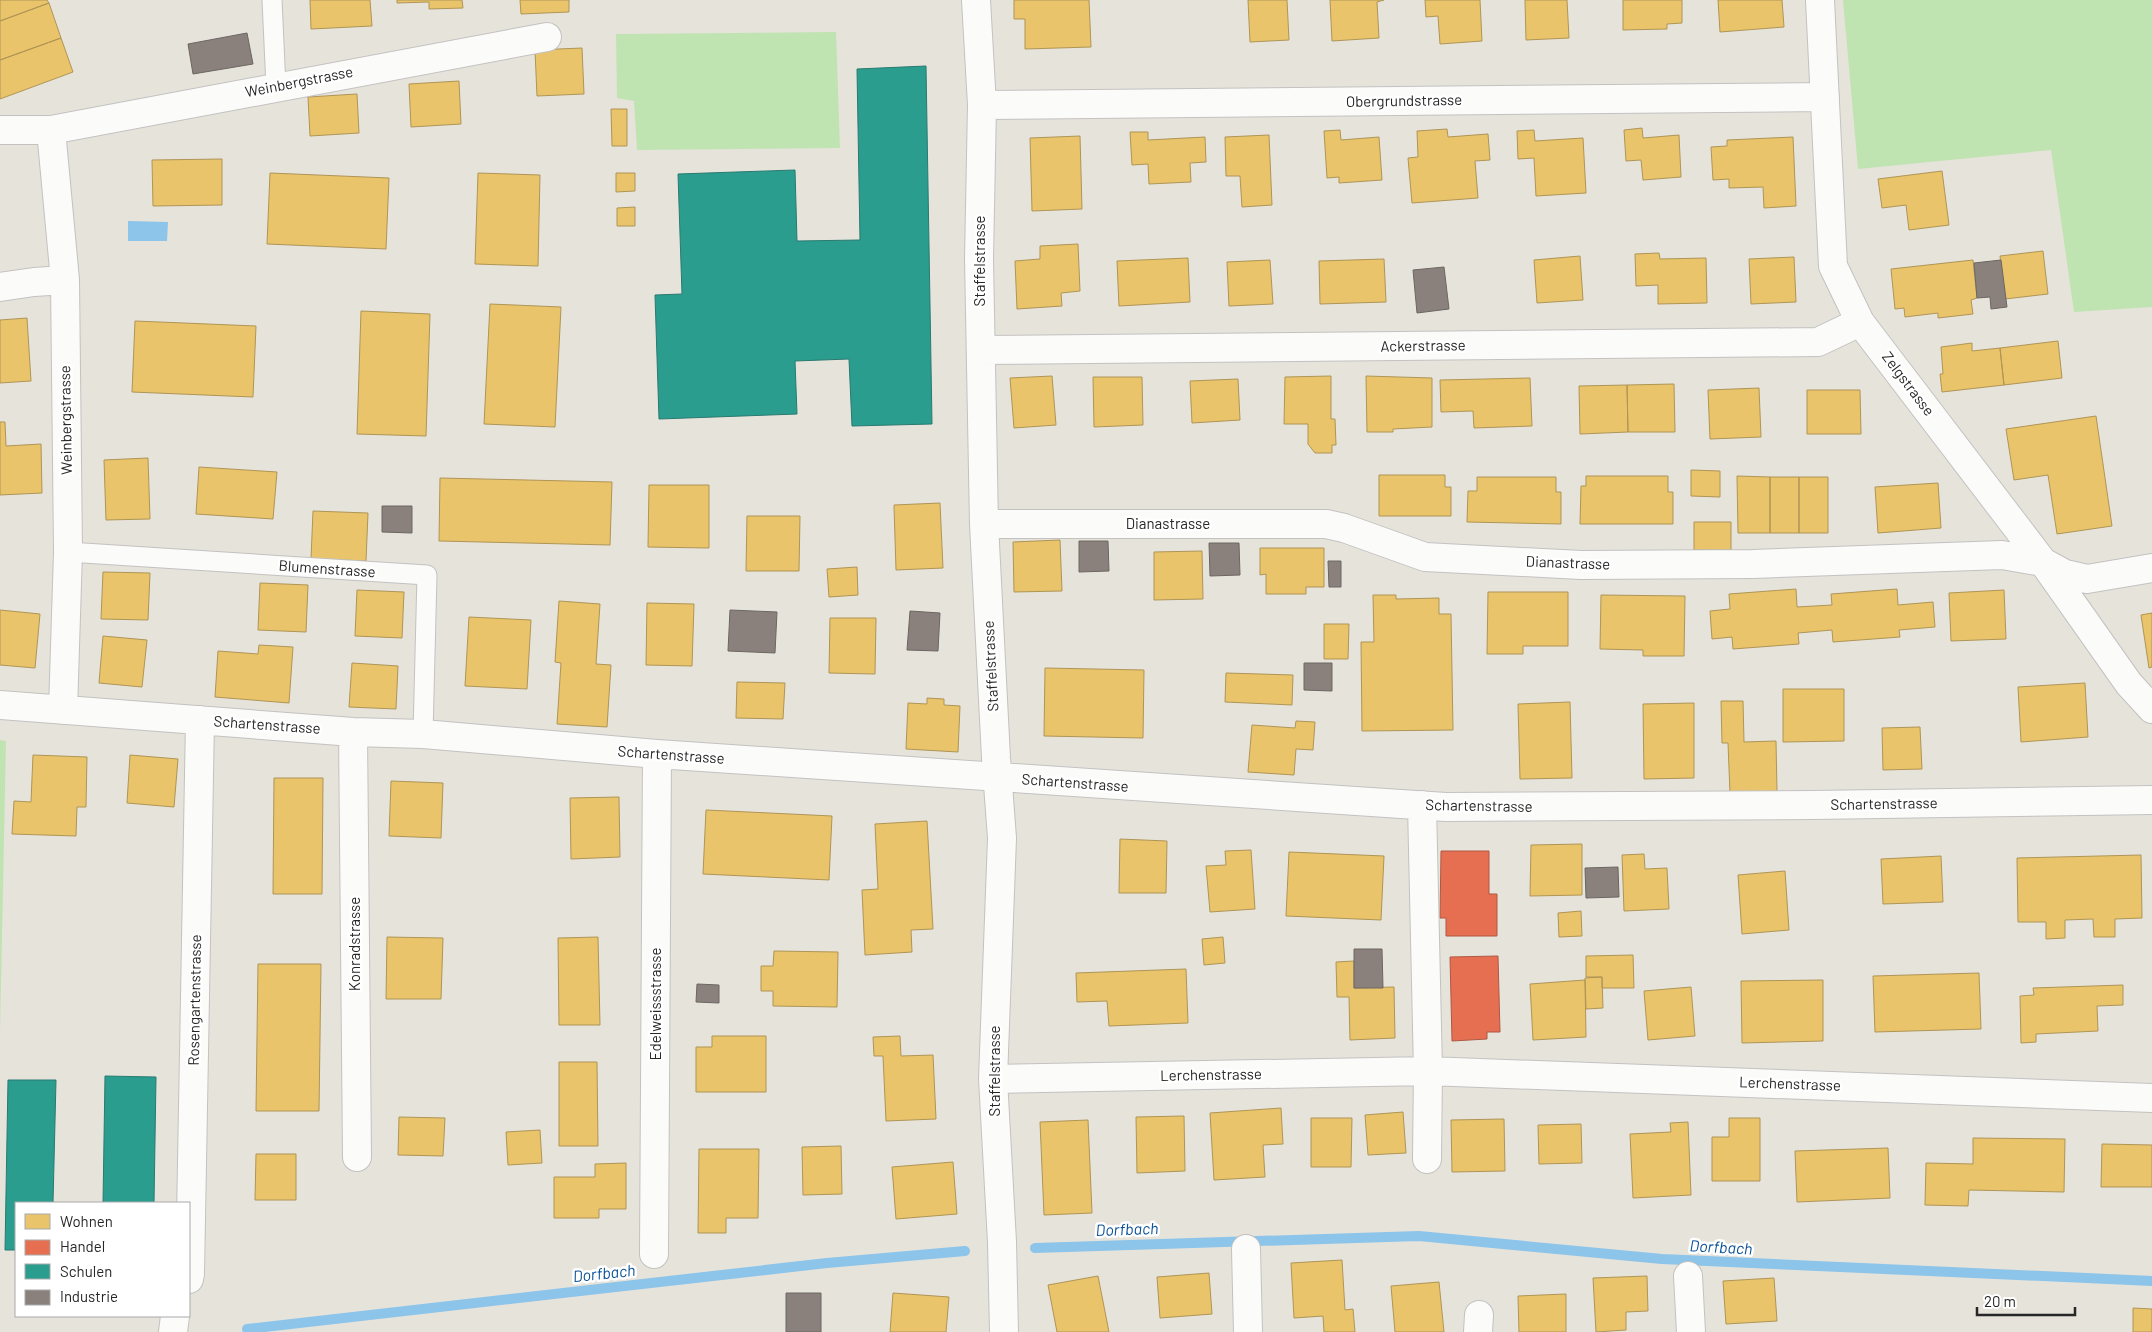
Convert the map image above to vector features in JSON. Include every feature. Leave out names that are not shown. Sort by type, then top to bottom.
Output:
[{"type":"street","name":"Staffelstrasse","points":[[976,0],[982,105],[979,258],[984,524],[1002,838],[993,1078],[1002,1242],[1004,1332]]},
{"type":"street","name":"Zelgstrasse","points":[[1820,0],[1833,266],[1860,322],[2043,562],[2129,684],[2152,709]]},
{"type":"street","name":"Weinbergstrasse","points":[[0,130],[51,130],[547,37]]},
{"type":"street","name":"Obergrundstrasse","points":[[982,105],[1826,97]]},
{"type":"street","name":"Weinbergstrasse","points":[[51,130],[65,280],[68,552],[63,710]]},
{"type":"street","points":[[0,288],[34,282],[65,280]]},
{"type":"street","name":"Ackerstrasse","points":[[981,350],[1818,342],[1860,322]]},
{"type":"street","name":"Dianastrasse","points":[[984,524],[1326,524],[1344,528],[1425,557],[1581,565],[1753,564],[2002,555],[2043,562],[2065,574],[2087,580],[2152,568]]},
{"type":"street","name":"Schartenstrasse","points":[[0,705],[353,732],[423,734],[658,754],[1422,806],[1813,805],[2152,800]]},
{"type":"street","name":"Rosengartenstrasse","points":[[190,1274],[200,720]]},
{"type":"street","name":"Konradstrasse","points":[[353,732],[357,1157]]},
{"type":"street","name":"Edelweissstrasse","points":[[654,1254],[658,754]]},
{"type":"street","points":[[1422,806],[1428,1070],[1427,1159]]},
{"type":"street","name":"Lerchenstrasse","points":[[993,1078],[1428,1070],[2152,1098]]},
{"type":"street","points":[[1246,1249],[1248,1332]]},
{"type":"street","points":[[1688,1276],[1691,1332]]},
{"type":"lane","points":[[272,0],[276,87]]},
{"type":"lane","name":"Blumenstrasse","points":[[68,552],[427,575],[423,734]]},
{"type":"green space","points":[[1843,0],[2152,0],[2152,307],[2074,312],[2051,150],[1858,169]]},
{"type":"green space","points":[[836,32],[840,148],[637,150],[634,101],[617,98],[616,34]]},
{"type":"green space","points":[[0,740],[6,741],[0,1034]]},
{"type":"water","points":[[128,221],[168,222],[167,241],[128,241]]},
{"type":"building: Wohnen","points":[[0,0],[47,0],[49,3],[0,21]]},
{"type":"building: Wohnen","points":[[310,0],[370,0],[372,26],[311,29]]},
{"type":"building: Wohnen","points":[[397,0],[462,0],[463,8],[429,9],[429,2],[397,3]]},
{"type":"building: Wohnen","points":[[520,0],[569,0],[569,12],[521,14]]},
{"type":"building: Wohnen","points":[[1014,0],[1089,0],[1091,47],[1025,49],[1025,19],[1014,19]]},
{"type":"building: Wohnen","points":[[1248,0],[1287,0],[1289,40],[1250,42]]},
{"type":"building: Wohnen","points":[[1330,0],[1384,0],[1377,2],[1379,38],[1332,41]]},
{"type":"building: Wohnen","points":[[1425,0],[1480,0],[1482,41],[1440,44],[1438,16],[1426,17]]},
{"type":"building: Wohnen","points":[[1525,0],[1567,0],[1569,38],[1526,40]]},
{"type":"building: Wohnen","points":[[1623,0],[1682,0],[1682,23],[1667,24],[1667,29],[1623,30]]},
{"type":"building: Wohnen","points":[[1718,0],[1782,0],[1784,27],[1720,32]]},
{"type":"building: Wohnen","points":[[49,3],[61,38],[0,60],[0,21]]},
{"type":"building: Wohnen","points":[[61,38],[73,72],[0,99],[0,60]]},
{"type":"building: Wohnen","points":[[582,48],[584,94],[537,96],[535,50]]},
{"type":"building: Wohnen","points":[[459,81],[461,124],[411,127],[409,84]]},
{"type":"building: Wohnen","points":[[357,94],[359,133],[310,136],[308,97]]},
{"type":"building: Wohnen","points":[[611,109],[627,109],[627,146],[612,146]]},
{"type":"building: Wohnen","points":[[1642,128],[1643,138],[1679,135],[1681,177],[1643,180],[1641,160],[1626,161],[1624,130]]},
{"type":"building: Wohnen","points":[[1447,129],[1448,137],[1488,134],[1490,160],[1475,161],[1478,198],[1412,203],[1408,158],[1418,157],[1417,131]]},
{"type":"building: Wohnen","points":[[1340,130],[1341,140],[1379,137],[1382,180],[1339,183],[1339,177],[1327,178],[1324,131]]},
{"type":"building: Wohnen","points":[[1534,130],[1535,141],[1583,138],[1586,193],[1536,196],[1534,158],[1518,159],[1517,131]]},
{"type":"building: Wohnen","points":[[1130,132],[1148,132],[1148,140],[1205,137],[1206,162],[1190,163],[1191,182],[1149,184],[1148,164],[1132,165]]},
{"type":"building: Wohnen","points":[[1269,135],[1272,205],[1242,207],[1240,176],[1226,176],[1225,137]]},
{"type":"building: Wohnen","points":[[1080,136],[1082,209],[1032,211],[1030,138]]},
{"type":"building: Wohnen","points":[[1793,137],[1796,206],[1764,208],[1763,187],[1729,188],[1729,179],[1713,180],[1711,147],[1727,146],[1727,140]]},
{"type":"building: Wohnen","points":[[222,159],[222,205],[153,206],[152,160]]},
{"type":"building: Wohnen","points":[[1942,171],[1949,225],[1909,230],[1906,205],[1882,208],[1878,179]]},
{"type":"building: Wohnen","points":[[270,173],[389,178],[386,249],[267,244]]},
{"type":"building: Wohnen","points":[[478,173],[540,175],[538,266],[475,264]]},
{"type":"building: Wohnen","points":[[616,173],[635,173],[635,191],[616,192]]},
{"type":"building: Wohnen","points":[[635,207],[635,226],[617,226],[617,208]]},
{"type":"building: Wohnen","points":[[1078,244],[1080,291],[1061,293],[1062,306],[1017,309],[1015,261],[1040,259],[1040,246]]},
{"type":"building: Wohnen","points":[[2043,251],[2048,294],[2005,299],[2000,256]]},
{"type":"building: Wohnen","points":[[1659,253],[1660,259],[1706,258],[1707,303],[1658,304],[1658,285],[1636,286],[1635,254]]},
{"type":"building: Wohnen","points":[[1580,256],[1583,300],[1537,303],[1534,260]]},
{"type":"building: Wohnen","points":[[1794,257],[1796,302],[1751,304],[1749,259]]},
{"type":"building: Wohnen","points":[[1188,258],[1190,302],[1119,306],[1117,261]]},
{"type":"building: Wohnen","points":[[1384,259],[1386,302],[1320,304],[1319,261]]},
{"type":"building: Wohnen","points":[[1270,260],[1273,304],[1229,306],[1227,262]]},
{"type":"building: Wohnen","points":[[1973,260],[1977,298],[1971,300],[1973,314],[1938,318],[1938,313],[1905,317],[1904,308],[1895,309],[1891,269]]},
{"type":"building: Wohnen","points":[[490,304],[561,307],[555,427],[484,424]]},
{"type":"building: Wohnen","points":[[361,311],[430,314],[426,436],[357,434]]},
{"type":"building: Wohnen","points":[[27,318],[31,381],[0,383],[0,320]]},
{"type":"building: Wohnen","points":[[135,321],[256,326],[253,397],[132,392]]},
{"type":"building: Wohnen","points":[[2058,341],[2062,378],[2004,385],[2000,348]]},
{"type":"building: Wohnen","points":[[1972,343],[1972,351],[2000,348],[2004,385],[1942,392],[1940,374],[1943,374],[1941,347]]},
{"type":"building: Wohnen","points":[[1052,376],[1056,425],[1014,428],[1010,378]]},
{"type":"building: Wohnen","points":[[1331,376],[1331,419],[1335,419],[1336,445],[1332,445],[1332,453],[1315,453],[1308,444],[1308,424],[1284,424],[1285,377]]},
{"type":"building: Wohnen","points":[[1366,376],[1432,378],[1432,427],[1393,429],[1393,432],[1367,432]]},
{"type":"building: Wohnen","points":[[1093,377],[1142,377],[1143,425],[1094,427]]},
{"type":"building: Wohnen","points":[[1530,378],[1532,426],[1474,428],[1473,411],[1441,412],[1440,380]]},
{"type":"building: Wohnen","points":[[1238,379],[1240,420],[1192,423],[1190,381]]},
{"type":"building: Wohnen","points":[[1674,384],[1675,432],[1628,432],[1627,385]]},
{"type":"building: Wohnen","points":[[1627,385],[1628,432],[1580,434],[1579,386]]},
{"type":"building: Wohnen","points":[[1759,388],[1761,437],[1710,439],[1708,390]]},
{"type":"building: Wohnen","points":[[1807,390],[1860,390],[1861,434],[1807,434]]},
{"type":"building: Wohnen","points":[[2096,416],[2112,526],[2057,534],[2048,475],[2014,480],[2006,429]]},
{"type":"building: Wohnen","points":[[0,422],[5,422],[6,446],[41,444],[42,493],[0,495]]},
{"type":"building: Wohnen","points":[[148,458],[150,519],[106,520],[104,460]]},
{"type":"building: Wohnen","points":[[199,467],[277,472],[273,519],[196,514]]},
{"type":"building: Wohnen","points":[[1691,470],[1720,471],[1720,497],[1691,496]]},
{"type":"building: Wohnen","points":[[1379,475],[1445,475],[1445,487],[1451,487],[1451,516],[1379,516]]},
{"type":"building: Wohnen","points":[[1586,476],[1668,476],[1668,492],[1673,492],[1673,524],[1580,524],[1581,486],[1586,486]]},
{"type":"building: Wohnen","points":[[1737,476],[1770,477],[1770,533],[1738,533]]},
{"type":"building: Wohnen","points":[[1477,477],[1556,477],[1556,492],[1561,492],[1561,524],[1467,522],[1468,491],[1477,491]]},
{"type":"building: Wohnen","points":[[1770,477],[1799,477],[1799,533],[1770,533]]},
{"type":"building: Wohnen","points":[[1799,477],[1828,477],[1828,533],[1799,533]]},
{"type":"building: Wohnen","points":[[440,478],[612,482],[610,545],[439,541]]},
{"type":"building: Wohnen","points":[[1938,483],[1941,528],[1878,533],[1875,487]]},
{"type":"building: Wohnen","points":[[649,485],[709,485],[709,548],[648,547]]},
{"type":"building: Wohnen","points":[[940,503],[943,568],[896,570],[894,505]]},
{"type":"building: Wohnen","points":[[313,511],[368,513],[366,561],[311,559]]},
{"type":"building: Wohnen","points":[[747,516],[800,516],[799,571],[746,571]]},
{"type":"building: Wohnen","points":[[1694,522],[1731,522],[1731,550],[1694,550]]},
{"type":"building: Wohnen","points":[[1060,540],[1062,591],[1014,592],[1013,542]]},
{"type":"building: Wohnen","points":[[1260,548],[1324,548],[1324,587],[1306,587],[1306,594],[1266,594],[1266,574],[1260,575]]},
{"type":"building: Wohnen","points":[[1202,551],[1203,599],[1154,600],[1154,552]]},
{"type":"building: Wohnen","points":[[857,567],[858,595],[829,597],[827,569]]},
{"type":"building: Wohnen","points":[[103,572],[150,573],[148,620],[101,619]]},
{"type":"building: Wohnen","points":[[260,583],[308,585],[306,632],[258,630]]},
{"type":"building: Wohnen","points":[[1796,589],[1797,607],[1832,605],[1831,594],[1897,589],[1898,605],[1933,602],[1935,627],[1899,630],[1900,637],[1833,642],[1832,630],[1798,633],[1799,644],[1733,649],[1732,637],[1712,639],[1710,611],[1730,609],[1729,594]]},
{"type":"building: Wohnen","points":[[357,590],[404,592],[402,638],[355,636]]},
{"type":"building: Wohnen","points":[[2004,590],[2006,639],[1951,641],[1949,593]]},
{"type":"building: Wohnen","points":[[1488,592],[1568,592],[1568,646],[1523,646],[1523,654],[1487,654]]},
{"type":"building: Wohnen","points":[[1373,595],[1396,595],[1396,599],[1439,598],[1439,614],[1451,614],[1453,730],[1362,731],[1361,642],[1374,642]]},
{"type":"building: Wohnen","points":[[1601,595],[1685,596],[1684,656],[1643,656],[1643,650],[1600,649]]},
{"type":"building: Wohnen","points":[[559,601],[600,604],[596,664],[611,665],[607,727],[557,724],[561,663],[555,662]]},
{"type":"building: Wohnen","points":[[647,603],[694,604],[692,666],[646,665]]},
{"type":"building: Wohnen","points":[[0,610],[40,614],[35,668],[0,665]]},
{"type":"building: Wohnen","points":[[2152,613],[2152,667],[2149,668],[2141,615]]},
{"type":"building: Wohnen","points":[[469,617],[531,620],[527,689],[465,686]]},
{"type":"building: Wohnen","points":[[830,618],[876,618],[875,674],[829,673]]},
{"type":"building: Wohnen","points":[[1324,624],[1349,624],[1348,659],[1324,659]]},
{"type":"building: Wohnen","points":[[103,636],[147,640],[142,687],[99,683]]},
{"type":"building: Wohnen","points":[[259,645],[293,647],[289,703],[215,697],[218,651],[258,654]]},
{"type":"building: Wohnen","points":[[352,663],[398,666],[396,709],[349,707]]},
{"type":"building: Wohnen","points":[[1045,668],[1144,670],[1143,738],[1044,736]]},
{"type":"building: Wohnen","points":[[1226,673],[1293,675],[1292,705],[1225,702]]},
{"type":"building: Wohnen","points":[[737,682],[785,683],[783,719],[736,718]]},
{"type":"building: Wohnen","points":[[2085,683],[2088,737],[2021,742],[2018,687]]},
{"type":"building: Wohnen","points":[[1783,689],[1844,689],[1844,741],[1783,742]]},
{"type":"building: Wohnen","points":[[927,698],[944,699],[944,705],[960,706],[958,752],[906,749],[908,703],[927,704]]},
{"type":"building: Wohnen","points":[[1721,701],[1743,701],[1744,742],[1776,741],[1777,792],[1730,793],[1728,743],[1722,743]]},
{"type":"building: Wohnen","points":[[1570,702],[1572,778],[1520,779],[1518,704]]},
{"type":"building: Wohnen","points":[[1694,703],[1694,778],[1644,779],[1643,704]]},
{"type":"building: Wohnen","points":[[1296,721],[1315,722],[1313,750],[1296,749],[1294,775],[1248,772],[1252,725],[1295,728]]},
{"type":"building: Wohnen","points":[[1920,727],[1922,769],[1883,770],[1882,728]]},
{"type":"building: Wohnen","points":[[33,755],[87,757],[86,807],[77,807],[76,836],[12,834],[14,801],[31,802]]},
{"type":"building: Wohnen","points":[[130,755],[178,759],[174,807],[127,803]]},
{"type":"building: Wohnen","points":[[274,778],[323,778],[322,894],[273,894]]},
{"type":"building: Wohnen","points":[[391,781],[443,783],[441,838],[389,836]]},
{"type":"building: Wohnen","points":[[619,797],[620,857],[571,859],[570,798]]},
{"type":"building: Wohnen","points":[[706,810],[832,816],[829,880],[703,874]]},
{"type":"building: Wohnen","points":[[927,821],[933,929],[911,930],[912,952],[865,955],[862,890],[878,889],[875,824]]},
{"type":"building: Wohnen","points":[[1120,839],[1167,841],[1166,893],[1119,893]]},
{"type":"building: Wohnen","points":[[1582,844],[1582,895],[1530,896],[1531,845]]},
{"type":"building: Wohnen","points":[[1251,850],[1255,909],[1210,912],[1206,866],[1226,865],[1225,851]]},
{"type":"building: Wohnen","points":[[1289,852],[1384,856],[1381,920],[1286,916]]},
{"type":"building: Wohnen","points":[[1644,854],[1645,869],[1667,868],[1669,909],[1624,911],[1622,855]]},
{"type":"building: Wohnen","points":[[2141,855],[2142,918],[2115,919],[2115,937],[2094,937],[2093,919],[2065,920],[2065,938],[2046,939],[2046,922],[2018,922],[2017,858]]},
{"type":"building: Wohnen","points":[[1941,856],[1943,902],[1883,904],[1881,859]]},
{"type":"building: Wohnen","points":[[1785,871],[1789,930],[1742,934],[1738,875]]},
{"type":"building: Wohnen","points":[[1581,911],[1582,936],[1559,937],[1558,913]]},
{"type":"building: Wohnen","points":[[387,937],[443,938],[441,999],[386,999]]},
{"type":"building: Wohnen","points":[[598,937],[600,1025],[559,1025],[558,938]]},
{"type":"building: Wohnen","points":[[1223,937],[1225,963],[1204,965],[1202,939]]},
{"type":"building: Wohnen","points":[[774,951],[838,952],[837,1007],[773,1006],[773,991],[761,991],[761,966],[773,966]]},
{"type":"building: Wohnen","points":[[1633,955],[1634,988],[1602,988],[1602,977],[1586,977],[1586,956]]},
{"type":"building: Wohnen","points":[[1354,961],[1354,988],[1394,987],[1395,1038],[1350,1040],[1349,997],[1337,997],[1336,962]]},
{"type":"building: Wohnen","points":[[258,964],[321,964],[319,1111],[256,1111]]},
{"type":"building: Wohnen","points":[[1186,969],[1188,1023],[1109,1026],[1107,1001],[1077,1002],[1076,973]]},
{"type":"building: Wohnen","points":[[1979,973],[1981,1029],[1875,1032],[1873,976]]},
{"type":"building: Wohnen","points":[[1602,977],[1603,1008],[1586,1009],[1585,978]]},
{"type":"building: Wohnen","points":[[1585,980],[1586,1037],[1533,1040],[1530,984]]},
{"type":"building: Wohnen","points":[[1823,980],[1823,1041],[1742,1043],[1741,981]]},
{"type":"building: Wohnen","points":[[2123,985],[2123,1005],[2097,1006],[2098,1031],[2036,1034],[2036,1042],[2021,1043],[2020,996],[2034,995],[2033,988]]},
{"type":"building: Wohnen","points":[[1691,987],[1695,1036],[1648,1040],[1644,991]]},
{"type":"building: Wohnen","points":[[712,1036],[766,1036],[766,1092],[696,1092],[696,1047],[712,1047]]},
{"type":"building: Wohnen","points":[[900,1036],[901,1056],[933,1055],[936,1119],[886,1121],[883,1056],[874,1056],[873,1037]]},
{"type":"building: Wohnen","points":[[559,1062],[597,1062],[598,1146],[559,1146]]},
{"type":"building: Wohnen","points":[[1281,1108],[1283,1144],[1263,1145],[1265,1177],[1214,1180],[1210,1113]]},
{"type":"building: Wohnen","points":[[1403,1112],[1406,1153],[1368,1155],[1365,1115]]},
{"type":"building: Wohnen","points":[[1184,1116],[1185,1171],[1137,1173],[1136,1117]]},
{"type":"building: Wohnen","points":[[399,1117],[445,1118],[443,1156],[398,1155]]},
{"type":"building: Wohnen","points":[[1311,1118],[1352,1118],[1351,1167],[1311,1167]]},
{"type":"building: Wohnen","points":[[1729,1118],[1760,1118],[1760,1181],[1712,1181],[1712,1137],[1729,1137]]},
{"type":"building: Wohnen","points":[[1504,1119],[1505,1171],[1452,1172],[1451,1120]]},
{"type":"building: Wohnen","points":[[1088,1120],[1092,1213],[1044,1215],[1040,1122]]},
{"type":"building: Wohnen","points":[[1688,1122],[1691,1195],[1633,1198],[1630,1134],[1671,1132],[1670,1123]]},
{"type":"building: Wohnen","points":[[1581,1124],[1582,1163],[1539,1164],[1538,1125]]},
{"type":"building: Wohnen","points":[[540,1130],[542,1163],[508,1165],[506,1132]]},
{"type":"building: Wohnen","points":[[1973,1138],[2065,1139],[2064,1192],[1969,1190],[1968,1206],[1925,1205],[1926,1163],[1973,1164]]},
{"type":"building: Wohnen","points":[[2102,1144],[2152,1145],[2152,1187],[2101,1187]]},
{"type":"building: Wohnen","points":[[841,1146],[842,1194],[803,1195],[802,1147]]},
{"type":"building: Wohnen","points":[[1888,1148],[1890,1198],[1797,1202],[1795,1151]]},
{"type":"building: Wohnen","points":[[699,1149],[759,1149],[758,1218],[726,1218],[726,1233],[698,1233]]},
{"type":"building: Wohnen","points":[[256,1154],[296,1154],[296,1200],[255,1200]]},
{"type":"building: Wohnen","points":[[953,1162],[957,1214],[896,1219],[892,1167]]},
{"type":"building: Wohnen","points":[[626,1163],[626,1209],[599,1209],[599,1218],[554,1218],[554,1177],[595,1177],[595,1164]]},
{"type":"building: Wohnen","points":[[1342,1260],[1345,1310],[1353,1309],[1355,1332],[1324,1332],[1323,1316],[1294,1318],[1291,1263]]},
{"type":"building: Wohnen","points":[[1209,1273],[1212,1314],[1160,1318],[1157,1277]]},
{"type":"building: Wohnen","points":[[1098,1276],[1109,1332],[1057,1332],[1048,1285]]},
{"type":"building: Wohnen","points":[[1647,1276],[1648,1311],[1626,1312],[1626,1330],[1596,1332],[1593,1278]]},
{"type":"building: Wohnen","points":[[1774,1278],[1777,1321],[1726,1324],[1723,1281]]},
{"type":"building: Wohnen","points":[[1439,1282],[1444,1332],[1395,1332],[1391,1286]]},
{"type":"building: Wohnen","points":[[893,1293],[949,1297],[946,1332],[890,1332]]},
{"type":"building: Wohnen","points":[[1566,1294],[1566,1332],[1519,1332],[1518,1296]]},
{"type":"building: Wohnen","points":[[2133,1308],[2152,1309],[2152,1332],[2133,1332]]},
{"type":"building: Handel","points":[[1441,851],[1489,851],[1489,894],[1497,894],[1497,936],[1446,936],[1446,918],[1440,918]]},
{"type":"building: Handel","points":[[1498,956],[1500,1032],[1487,1032],[1487,1039],[1452,1041],[1450,957]]},
{"type":"building: Schulen","points":[[926,66],[932,424],[852,426],[849,359],[795,361],[797,414],[659,419],[655,295],[682,294],[678,174],[795,170],[797,241],[860,240],[857,69]]},
{"type":"building: Schulen","points":[[105,1076],[156,1077],[154,1202],[103,1202]]},
{"type":"building: Schulen","points":[[8,1080],[56,1080],[53,1202],[15,1202],[15,1250],[5,1250]]},
{"type":"building: Industrie","points":[[247,33],[253,64],[193,74],[188,44]]},
{"type":"building: Industrie","points":[[2001,260],[2007,307],[1991,309],[1990,297],[1977,298],[1974,263]]},
{"type":"building: Industrie","points":[[1444,267],[1449,309],[1417,313],[1413,270]]},
{"type":"building: Industrie","points":[[382,506],[412,506],[412,533],[382,532]]},
{"type":"building: Industrie","points":[[1079,541],[1108,541],[1109,571],[1079,572]]},
{"type":"building: Industrie","points":[[1209,543],[1239,543],[1240,575],[1210,576]]},
{"type":"building: Industrie","points":[[1328,561],[1341,561],[1341,587],[1329,587]]},
{"type":"building: Industrie","points":[[730,610],[777,612],[775,653],[728,651]]},
{"type":"building: Industrie","points":[[910,611],[940,613],[938,651],[907,650]]},
{"type":"building: Industrie","points":[[1304,663],[1332,663],[1332,691],[1304,690]]},
{"type":"building: Industrie","points":[[1618,867],[1619,897],[1586,898],[1585,868]]},
{"type":"building: Industrie","points":[[1354,949],[1382,949],[1383,988],[1354,988]]},
{"type":"building: Industrie","points":[[697,984],[719,985],[719,1003],[696,1002]]},
{"type":"building: Industrie","points":[[786,1293],[821,1293],[821,1332],[786,1332]]},
{"type":"waterway","name":"Dorfbach","points":[[1035,1248],[1419,1236],[1662,1259],[2152,1281]]},
{"type":"waterway","name":"Dorfbach","points":[[247,1329],[827,1263],[965,1251]]}]
